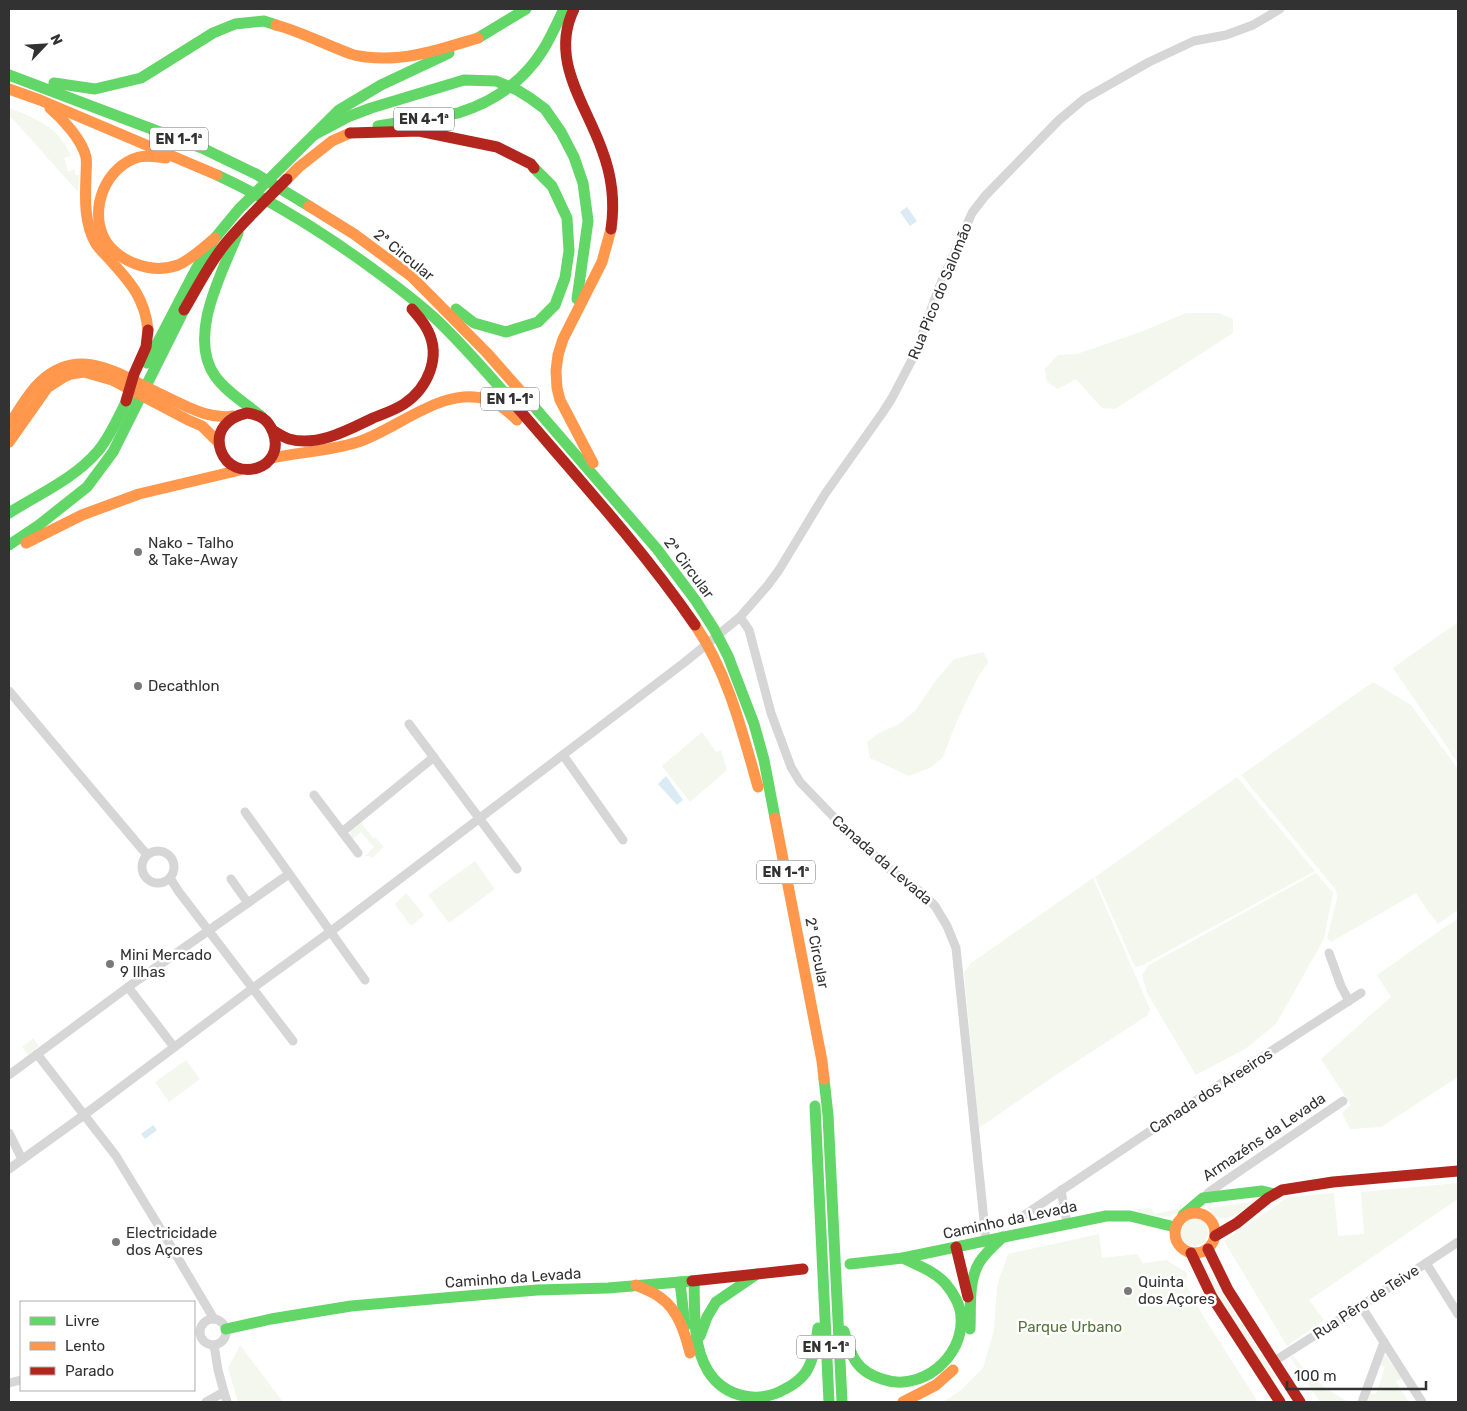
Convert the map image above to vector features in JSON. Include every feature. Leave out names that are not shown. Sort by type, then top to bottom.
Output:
[{"type":"main road","name":"EN 4-1ª","points":[[9,513],[79,469],[95,455],[107,439],[224,245],[294,163],[314,135],[339,110],[356,98],[381,85],[478,38],[526,9]]},
{"type":"main road","name":"EN 4-1ª","points":[[149,369],[196,269],[215,238],[239,209],[294,163],[350,133],[459,112],[495,98],[522,78],[542,53],[564,9]]},
{"type":"main road","points":[[574,9],[565,35],[567,64],[604,156],[610,177],[613,201],[612,227],[602,262],[564,336],[558,354],[556,371],[557,389],[560,401],[587,454],[641,531]]},
{"type":"main road","points":[[40,86],[55,83],[94,89],[114,86],[140,78],[213,33],[235,24],[264,21],[292,29],[353,55],[381,59],[403,58],[433,52],[478,38]]},
{"type":"main road","name":"2ª Circular","points":[[9,75],[202,148],[256,174],[354,234],[411,276],[487,353],[641,531],[690,593],[714,629],[728,656],[742,691],[764,760],[822,1061],[828,1115],[842,1402]]},
{"type":"main road","points":[[314,135],[350,116],[371,108],[464,80],[496,81],[530,98],[545,109],[561,132],[574,157],[583,183],[588,221],[587,235],[573,319]]},
{"type":"main road","name":"2ª Circular","points":[[9,89],[201,167],[245,188],[305,222],[404,292],[438,321],[479,362],[636,547],[679,602],[709,648],[729,691],[756,777],[794,978]]},
{"type":"main road","points":[[40,100],[63,118],[78,140],[86,157],[85,204],[92,235],[96,244],[130,282],[139,296],[145,313],[148,329],[146,346],[134,374],[130,400]]},
{"type":"main road","points":[[350,133],[419,131],[497,147],[536,169],[552,186],[567,218],[569,251],[565,278],[555,305],[538,322],[506,332],[474,323],[411,276]]},
{"type":"main road","points":[[201,167],[151,156],[138,157],[127,162],[108,180],[102,192],[99,207],[101,228],[111,248],[138,266],[148,268],[161,269],[178,264],[215,238]]},
{"type":"main road","points":[[246,221],[213,297],[205,328],[204,342],[209,366],[216,377],[262,417],[272,430],[290,439],[306,441],[330,437],[352,429],[398,408],[408,401],[428,380],[432,367],[433,342],[426,326],[417,314],[368,266]]},
{"type":"main road","points":[[9,425],[40,381],[68,364],[83,362],[93,363],[116,371],[208,415],[221,418],[247,413],[262,417]]},
{"type":"main road","points":[[9,442],[47,388],[64,377],[84,372],[112,380],[202,426],[219,443]]},
{"type":"main road","points":[[271,458],[357,442],[405,420],[432,404],[451,398],[467,396],[482,398],[510,412],[603,516],[618,527]]},
{"type":"main road","name":"EN 4-1ª","points":[[9,546],[87,487],[113,452],[130,400]]},
{"type":"main road","points":[[233,416],[222,427],[219,443],[223,457],[228,463],[240,470]]},
{"type":"main road","points":[[9,553],[34,538],[76,518],[139,494],[264,465],[271,458],[274,448],[272,430]]},
{"type":"main road","points":[[9,502],[47,484],[53,486]]},
{"type":"main road","name":"EN 1-1ª","points":[[814,1099],[829,1402]]},
{"type":"main road","points":[[1215,1236],[1274,1194],[1292,1188],[1380,1176],[1458,1171]]},
{"type":"main road","points":[[1204,1198],[1262,1191],[1274,1194]]},
{"type":"main road","name":"Armazéns da Levada","points":[[1201,1213],[1204,1198]]},
{"type":"main road","name":"Armazéns da Levada","points":[[1182,1216],[1204,1198]]},
{"type":"main road","points":[[1188,1213],[1201,1213],[1212,1222],[1215,1229],[1214,1241],[1203,1252],[1191,1253],[1177,1244],[1175,1227],[1182,1216],[1188,1213]]},
{"type":"main road","points":[[1212,1222],[1230,1220],[1248,1214]]},
{"type":"main road","name":"Caminho da Levada","points":[[850,1264],[903,1258],[1106,1216],[1123,1215],[1175,1227]]},
{"type":"main road","points":[[836,1293],[843,1328],[850,1351],[857,1364],[880,1380],[896,1384],[910,1382],[927,1376],[941,1366],[952,1354],[958,1343],[978,1265],[1002,1237]]},
{"type":"main road","points":[[903,1402],[932,1388],[949,1375],[962,1357],[967,1346],[970,1330],[951,1248]]},
{"type":"main road","points":[[1208,1249],[1228,1290],[1300,1402]]},
{"type":"main road","points":[[1191,1253],[1212,1297],[1280,1402]]},
{"type":"main road","points":[[903,1258],[935,1274],[945,1283],[966,1313]]},
{"type":"main road","name":"Caminho da Levada","points":[[226,1329],[271,1319],[351,1306],[537,1290],[608,1288],[694,1281],[803,1269]]},
{"type":"main road","points":[[697,1344],[706,1317],[716,1302],[757,1274]]},
{"type":"main road","points":[[694,1281],[697,1344],[707,1370],[717,1383],[726,1390],[738,1396],[750,1398],[773,1395],[784,1390],[797,1382],[806,1372],[812,1356],[823,1292]]},
{"type":"main road","points":[[680,1282],[689,1350],[698,1376],[704,1384]]},
{"type":"main road","points":[[636,1285],[667,1303],[686,1333]]},
{"type":"street","name":"Rua Pico do Salomão","points":[[9,1169],[330,932],[563,755],[740,617],[779,570],[825,494],[892,398],[914,354],[938,290],[972,213],[985,196],[1059,120],[1084,99],[1149,62],[1194,41],[1226,35],[1253,25],[1280,9]]},
{"type":"street","name":"Canada da Levada","points":[[740,617],[749,630],[771,713],[791,767],[800,782],[853,837],[893,872],[922,893],[935,906],[952,937],[956,948],[986,1240]]},
{"type":"street","points":[[9,691],[147,854]]},
{"type":"street","points":[[409,724],[517,869]]},
{"type":"street","points":[[563,755],[623,840]]},
{"type":"street","points":[[342,832],[434,757]]},
{"type":"street","points":[[314,796],[358,853]]},
{"type":"street","points":[[245,812],[364,980]]},
{"type":"street","points":[[152,851],[163,851],[172,857],[174,872],[170,878],[166,882],[156,883],[146,878],[142,869],[144,858],[147,854],[152,851]]},
{"type":"street","points":[[9,1075],[128,987],[289,874]]},
{"type":"street","points":[[170,878],[293,1041]]},
{"type":"street","points":[[232,879],[248,903]]},
{"type":"street","points":[[1329,953],[1349,1001]]},
{"type":"street","points":[[128,987],[174,1047]]},
{"type":"street","name":"Canada dos Areeiros","points":[[1020,1218],[1361,993]]},
{"type":"street","points":[[37,1054],[116,1156],[214,1319],[223,1323],[226,1329],[224,1340],[214,1345],[207,1344],[198,1338],[202,1327],[207,1321],[214,1319]]},
{"type":"street","name":"Armazéns da Levada","points":[[1204,1198],[1222,1183],[1343,1101]]},
{"type":"street","points":[[9,1133],[22,1159]]},
{"type":"street","points":[[1061,1190],[1067,1223]]},
{"type":"street","name":"Rua Pêro de Teive","points":[[1273,1362],[1458,1242]]},
{"type":"street","points":[[1426,1263],[1458,1314]]},
{"type":"street","points":[[1361,1306],[1422,1402]]},
{"type":"street","points":[[1362,1402],[1384,1342]]},
{"type":"street","points":[[214,1345],[218,1370],[227,1402]]},
{"type":"street","points":[[206,1402],[224,1392]]},
{"type":"green space","points":[[10,108],[46,125],[60,138],[71,156],[64,158],[68,172],[75,169],[75,175],[79,175],[78,192],[14,120],[9,117]]},
{"type":"green space","points":[[1186,313],[1219,313],[1233,319],[1233,333],[1115,409],[1102,408],[1076,379],[1058,389],[1047,382],[1045,369],[1058,355],[1077,354],[1143,331]]},
{"type":"green space","points":[[1458,622],[1458,763],[1393,668]]},
{"type":"green space","points":[[983,652],[988,661],[987,665],[979,675],[956,723],[943,757],[930,768],[909,776],[870,758],[867,742],[879,733],[899,724],[915,711],[937,679],[954,659]]},
{"type":"green space","points":[[1373,682],[1411,705],[1458,769],[1458,910],[1438,924],[1416,893],[1331,942],[1327,938],[1337,898],[1336,890],[1241,775]]},
{"type":"green space","points":[[702,732],[716,752],[721,750],[727,770],[690,802],[662,766]]},
{"type":"green space","points":[[1237,777],[1315,871],[1141,966],[1135,967],[1095,877]]},
{"type":"green space","points":[[359,821],[364,822],[362,824],[373,838],[375,837],[384,847],[372,858],[365,856],[374,847],[361,832],[353,839],[350,834],[350,828]]},
{"type":"green space","points":[[475,861],[495,889],[449,923],[428,895]]},
{"type":"green space","points":[[1316,873],[1333,893],[1324,939],[1276,1024],[1245,1049],[1196,1075],[1147,993],[1142,975],[1149,965]]},
{"type":"green space","points":[[1093,878],[1150,1009],[1148,1015],[979,1128],[964,973],[971,963]]},
{"type":"green space","points":[[406,893],[424,915],[411,926],[395,904]]},
{"type":"green space","points":[[1458,918],[1458,1077],[1381,1127],[1350,1129],[1342,1113],[1351,1105],[1321,1059],[1391,997],[1377,975]]},
{"type":"green space","points":[[33,1038],[39,1046],[28,1055],[22,1047]]},
{"type":"green space","points":[[186,1060],[200,1079],[169,1102],[155,1082]]},
{"type":"green space","points":[[1458,1183],[1458,1199],[1309,1300],[1324,1320],[1287,1346],[1224,1241],[1288,1197],[1334,1193],[1338,1236],[1364,1234],[1361,1192]]},
{"type":"green space","points":[[1262,1194],[1237,1214],[1225,1218],[1212,1215],[1208,1207],[1212,1201],[1210,1208],[1251,1202],[1254,1195]]},
{"type":"green space","points":[[1179,1204],[1182,1205],[1181,1211],[1165,1217],[1137,1212],[1138,1209],[1150,1208],[1155,1214],[1181,1208]]},
{"type":"green space","points":[[1194,1218],[1204,1222],[1208,1232],[1204,1242],[1194,1246],[1184,1242],[1180,1232],[1184,1222]]},
{"type":"green space","name":"Parque Urbano","points":[[1099,1234],[1102,1258],[1137,1254],[1143,1263],[1167,1260],[1187,1273],[1186,1285],[1205,1319],[1258,1402],[943,1402],[961,1390],[983,1368],[994,1330],[997,1285],[1008,1254]]},
{"type":"green space","points":[[1210,1272],[1276,1378],[1271,1382],[1205,1274]]},
{"type":"green space","points":[[240,1345],[283,1402],[238,1402],[228,1368]]},
{"type":"green space","points":[[1384,1353],[1402,1378],[1396,1382],[1409,1402],[1367,1402],[1370,1393],[1376,1394],[1385,1367],[1379,1365]]},
{"type":"green space","points":[[1293,1356],[1319,1382],[1350,1402],[1320,1402],[1290,1357]]},
{"type":"shaded area","points":[[907,207],[917,221],[910,226],[900,212]]},
{"type":"shaded area","points":[[666,776],[683,800],[677,805],[658,784]]},
{"type":"shaded area","points":[[153,1125],[157,1130],[145,1139],[141,1134]]},
{"type":"traffic: fast","points":[[478,38],[526,9]]},
{"type":"traffic: fast","points":[[378,126],[458,113],[495,97],[517,81],[535,61],[546,45],[564,9]]},
{"type":"traffic: fast","points":[[54,83],[95,89],[141,78],[213,33],[235,24],[264,21],[276,25]]},
{"type":"traffic: fast","points":[[147,363],[196,269],[215,238],[239,209],[339,110],[381,85],[449,53]]},
{"type":"traffic: fast","points":[[9,75],[202,148],[256,174],[309,206]]},
{"type":"traffic: fast","points":[[314,135],[350,116],[371,108],[464,80],[496,81],[530,98],[545,109],[561,132],[574,157],[583,183],[588,221],[577,299]]},
{"type":"traffic: fast","points":[[456,309],[474,323],[506,332],[538,322],[555,305],[565,278],[569,251],[567,218],[552,186],[534,168]]},
{"type":"traffic: fast","points":[[217,175],[317,230],[407,294],[449,332],[516,406]]},
{"type":"traffic: fast","points":[[238,233],[210,304],[205,342],[207,360],[220,382],[262,417]]},
{"type":"traffic: fast","points":[[9,545],[39,525],[87,487],[113,452],[184,310]]},
{"type":"traffic: fast","points":[[9,513],[67,478],[89,461],[108,438],[130,394]]},
{"type":"traffic: fast","points":[[524,395],[657,549],[696,601],[714,629],[728,656],[754,724],[764,760],[775,818]]},
{"type":"traffic: fast","points":[[824,1079],[828,1115],[842,1402]]},
{"type":"traffic: fast","points":[[815,1106],[829,1402]]},
{"type":"traffic: fast","points":[[1183,1215],[1203,1198],[1262,1191],[1274,1194]]},
{"type":"traffic: fast","points":[[850,1264],[903,1258],[1106,1216],[1130,1216],[1175,1227]]},
{"type":"traffic: fast","points":[[970,1329],[971,1295],[975,1270],[984,1256],[1003,1237]]},
{"type":"traffic: fast","points":[[844,1331],[857,1363],[868,1373],[882,1379],[896,1382],[911,1381],[937,1369],[947,1358],[955,1346],[960,1332],[961,1313],[958,1304],[951,1291],[941,1279],[903,1258]]},
{"type":"traffic: fast","points":[[700,1336],[707,1317],[716,1302],[757,1274]]},
{"type":"traffic: fast","points":[[226,1329],[271,1319],[351,1306],[537,1290],[608,1288],[692,1281]]},
{"type":"traffic: fast","points":[[694,1281],[695,1327],[699,1350],[708,1371],[715,1380],[733,1393],[743,1396],[764,1396],[775,1394],[797,1382],[806,1372],[811,1362],[818,1328]]},
{"type":"traffic: fast","points":[[680,1282],[685,1326]]},
{"type":"traffic: slow","points":[[276,25],[353,55],[380,58],[423,54],[478,38]]},
{"type":"traffic: slow","points":[[9,89],[40,100],[217,175]]},
{"type":"traffic: slow","points":[[50,108],[71,130],[84,150],[86,157],[86,211],[89,228],[98,246],[136,292],[144,309],[148,330]]},
{"type":"traffic: slow","points":[[287,179],[332,141],[350,133]]},
{"type":"traffic: slow","points":[[166,158],[139,157],[127,162],[109,179],[100,202],[100,226],[104,238],[110,247],[122,257],[146,267],[157,268],[178,265],[198,253],[215,238]]},
{"type":"traffic: slow","points":[[309,206],[354,234],[411,276],[487,353],[524,395]]},
{"type":"traffic: slow","points":[[593,463],[560,400],[556,371],[563,339],[602,262],[611,229]]},
{"type":"traffic: slow","points":[[9,425],[27,397],[40,382],[53,372],[67,366],[80,364],[94,365],[121,374],[198,411],[212,415],[233,416]]},
{"type":"traffic: slow","points":[[9,442],[47,388],[64,377],[84,372],[112,380],[202,426],[219,443]]},
{"type":"traffic: slow","points":[[271,458],[358,442],[422,410],[456,398],[472,397],[489,400],[504,408],[517,420]]},
{"type":"traffic: slow","points":[[26,543],[82,515],[139,494],[240,470]]},
{"type":"traffic: slow","points":[[695,625],[717,663],[733,703],[758,787]]},
{"type":"traffic: slow","points":[[775,818],[824,1079]]},
{"type":"traffic: slow","points":[[1199,1213],[1206,1216],[1212,1222],[1215,1233],[1214,1241],[1206,1250],[1199,1253],[1191,1253],[1184,1250],[1176,1241],[1175,1229],[1178,1222],[1187,1214],[1199,1213]]},
{"type":"traffic: slow","points":[[636,1285],[652,1292],[672,1309],[683,1330],[690,1353]]},
{"type":"traffic: slow","points":[[903,1402],[936,1385],[953,1370]]},
{"type":"traffic: jam","points":[[574,9],[567,28],[568,64],[608,170],[613,199],[611,229]]},
{"type":"traffic: jam","points":[[350,133],[419,131],[497,147],[531,164],[534,168]]},
{"type":"traffic: jam","points":[[184,310],[208,268],[225,244],[287,179]]},
{"type":"traffic: jam","points":[[272,430],[289,439],[300,441],[322,439],[343,432],[404,404],[426,381],[430,371],[433,351],[432,341],[426,328],[412,309]]},
{"type":"traffic: jam","points":[[126,401],[134,374],[146,347],[148,330]]},
{"type":"traffic: jam","points":[[516,406],[631,540],[695,625]]},
{"type":"traffic: jam","points":[[247,413],[260,416],[266,421],[273,432],[275,445],[272,456],[266,463],[257,468],[246,470],[236,467],[227,461],[221,451],[219,437],[224,426],[234,418],[247,413]]},
{"type":"traffic: jam","points":[[1215,1236],[1237,1223],[1268,1198],[1282,1190],[1333,1182],[1458,1171]]},
{"type":"traffic: jam","points":[[956,1247],[968,1297]]},
{"type":"traffic: jam","points":[[1208,1249],[1228,1290],[1300,1402]]},
{"type":"traffic: jam","points":[[1191,1253],[1212,1297],[1280,1402]]},
{"type":"traffic: jam","points":[[692,1281],[803,1269]]},
{"type":"place","name":"Nako - Talho & Take-Away","points":[[138,552]]},
{"type":"place","name":"Decathlon","points":[[138,686]]},
{"type":"place","name":"Mini Mercado 9 Ilhas","points":[[110,964]]},
{"type":"place","name":"Electricidade dos Açores","points":[[116,1242]]},
{"type":"place","name":"Quinta dos Açores","points":[[1128,1291]]}]
